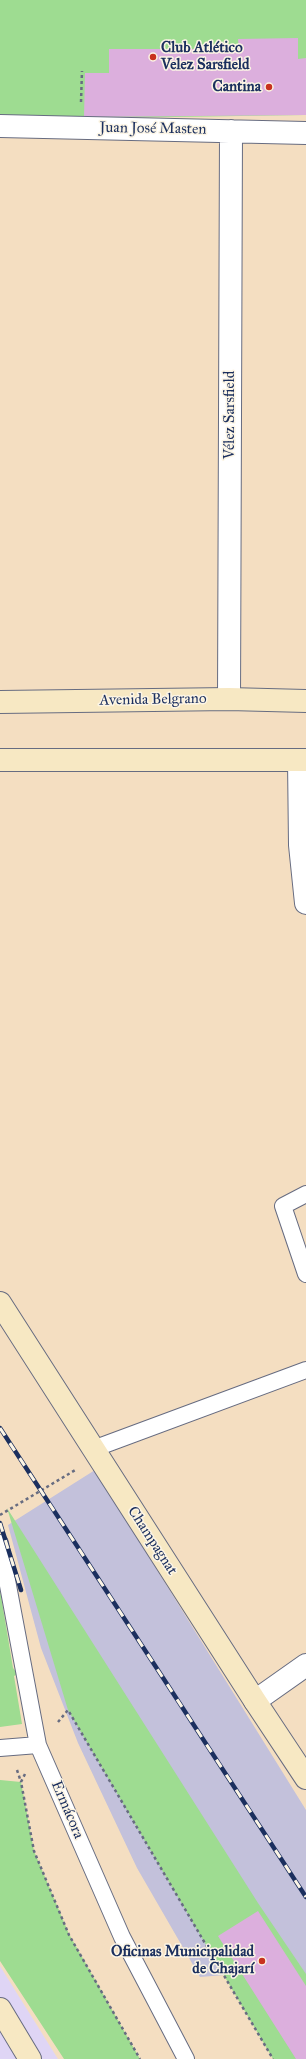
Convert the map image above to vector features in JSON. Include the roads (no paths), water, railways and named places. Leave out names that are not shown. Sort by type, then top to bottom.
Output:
[{"type":"street","name":"Juan José Masten","points":[[0,126],[306,133]]},
{"type":"street","name":"Vélez Sarsfield","points":[[230,699],[231,131]]},
{"type":"street","name":"Avenida Belgrano","points":[[0,702],[230,699],[306,701]]},
{"type":"street","points":[[0,760],[303,760],[300,845],[306,903]]},
{"type":"street","name":"Champagnat","points":[[0,1303],[95,1453],[306,1778]]},
{"type":"street","points":[[255,1701],[306,1665]]},
{"type":"street","points":[[0,2009],[30,2059]]},
{"type":"lane","points":[[306,1194],[283,1206],[306,1274]]},
{"type":"lane","points":[[95,1453],[306,1370]]},
{"type":"lane","name":"Ermácora","points":[[0,1543],[38,1745],[122,1936],[186,2059]]},
{"type":"lane","points":[[0,1748],[38,1745]]},
{"type":"railway","points":[[0,1428],[306,1897]]},
{"type":"railway","points":[[0,1523],[21,1590]]},
{"type":"place","name":"Club Atlético Velez Sarsfield","points":[[153,57]]},
{"type":"place","name":"Cantina","points":[[269,87]]},
{"type":"place","name":"Oficinas Municipalidad de Chajarí","points":[[262,1961]]}]
